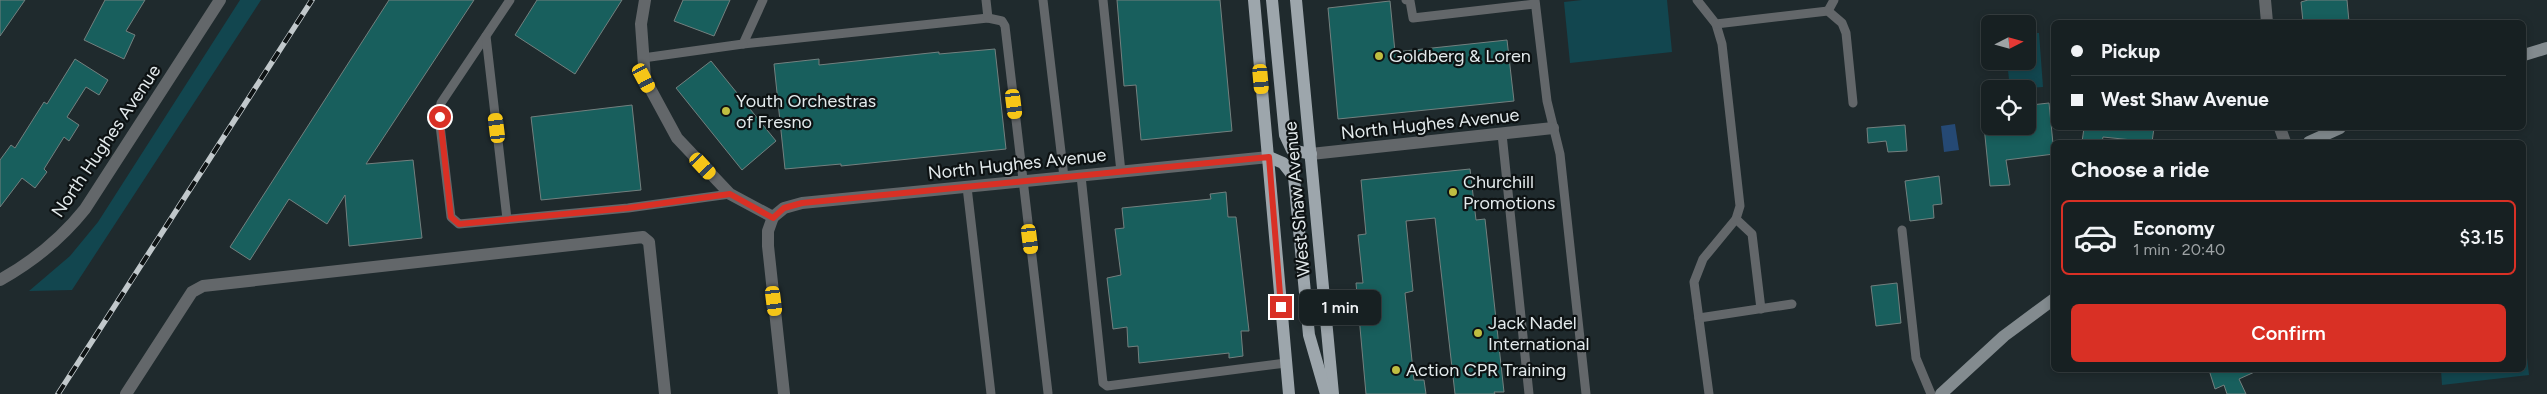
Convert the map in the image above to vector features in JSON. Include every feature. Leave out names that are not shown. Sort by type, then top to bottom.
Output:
[{"type":"main road","name":"West Shaw Avenue","points":[[1254,0],[1289,394]]},
{"type":"main road","points":[[1272,0],[1285,135],[1292,150],[1310,154]]},
{"type":"main road","name":"West Shaw Avenue","points":[[1296,0],[1333,394]]},
{"type":"main road","points":[[1269,157],[1283,163],[1294,177],[1309,335],[1326,394]]},
{"type":"street","name":"North Hughes Avenue","points":[[0,280],[21,268],[68,231],[85,209],[220,0]]},
{"type":"street","points":[[645,0],[641,24],[644,78],[677,138],[730,194],[773,218],[768,231],[768,246],[784,394]]},
{"type":"street","points":[[2265,0],[2267,20]]},
{"type":"street","points":[[2526,54],[2547,48]]},
{"type":"street","name":"North Hughes Avenue","points":[[1310,154],[1554,128]]},
{"type":"street","points":[[2313,140],[2336,130]]},
{"type":"street","name":"North Hughes Avenue","points":[[773,218],[784,208],[802,203],[1269,157]]},
{"type":"street","points":[[126,394],[192,292],[203,286],[643,238],[649,242],[665,394]]},
{"type":"street","points":[[1941,394],[2004,336],[2051,301]]},
{"type":"lane","points":[[510,0],[441,103],[440,126],[451,217],[459,224],[628,208],[730,194]]},
{"type":"lane","points":[[743,44],[763,0]]},
{"type":"lane","points":[[986,0],[988,18]]},
{"type":"lane","points":[[1043,0],[1064,177]]},
{"type":"lane","points":[[1102,0],[1121,172]]},
{"type":"lane","points":[[1406,0],[1410,1],[1413,18],[1535,2],[1547,101],[1560,154],[1586,394]]},
{"type":"lane","points":[[1696,0],[1716,24],[1722,44],[1740,206],[1736,220],[1703,259],[1694,282],[1710,394]]},
{"type":"lane","points":[[1828,12],[1834,0]]},
{"type":"lane","points":[[1716,24],[1828,12],[1842,23],[1846,33],[1854,103]]},
{"type":"lane","points":[[643,58],[743,44],[988,18],[1002,21],[1005,26],[1048,393]]},
{"type":"lane","points":[[486,36],[507,219]]},
{"type":"lane","points":[[1502,134],[1529,394]]},
{"type":"lane","points":[[1081,176],[1103,383],[1107,386],[1286,363]]},
{"type":"lane","points":[[967,187],[991,394]]},
{"type":"lane","points":[[1736,220],[1752,234],[1761,309]]},
{"type":"lane","points":[[1902,230],[1916,358],[1931,394]]},
{"type":"lane","points":[[1699,318],[1792,304]]},
{"type":"shaded area","points":[[240,0],[261,0],[72,290],[29,291],[70,256],[98,222]]},
{"type":"shaded area","points":[[1582,0],[1667,0],[1672,52],[1570,63],[1564,2]]},
{"type":"shaded area","points":[[2036,33],[2039,33],[2043,87],[2036,87],[2036,80],[2009,80],[2008,70],[2036,70]]},
{"type":"shaded area","points":[[2526,348],[2529,375],[2442,385],[2441,372],[2526,372]]},
{"type":"water","points":[[1955,124],[1959,150],[1944,152],[1941,126]]},
{"type":"building","points":[[0,0],[25,0],[0,36]]},
{"type":"building","points":[[105,0],[145,0],[126,31],[135,35],[124,59],[84,40]]},
{"type":"building","points":[[389,0],[474,0],[366,164],[413,160],[422,238],[349,246],[345,195],[327,224],[289,199],[250,260],[230,247]]},
{"type":"building","points":[[537,0],[622,0],[575,74],[515,35]]},
{"type":"building","points":[[683,0],[730,0],[714,36],[674,21]]},
{"type":"building","points":[[1117,0],[1220,0],[1232,131],[1141,140],[1136,85],[1124,86]]},
{"type":"building","points":[[2308,0],[2347,0],[2349,20],[2303,20],[2301,2]]},
{"type":"building","points":[[1390,1],[1395,52],[1507,40],[1514,101],[1338,119],[1328,8]]},
{"type":"building","points":[[995,49],[1006,149],[841,166],[841,164],[785,169],[774,64],[819,59],[819,65],[939,52],[939,54]]},
{"type":"building","points":[[75,59],[108,80],[99,95],[86,87],[67,117],[79,125],[69,141],[64,137],[44,169],[47,172],[35,188],[22,178],[0,207],[0,160],[11,145],[15,148],[44,102],[47,104]]},
{"type":"building","points":[[711,61],[776,141],[742,170],[676,88]]},
{"type":"building","points":[[2049,103],[2053,140],[2051,140],[2051,154],[2006,160],[2010,185],[1990,186],[1985,135],[2036,135],[2036,104]]},
{"type":"building","points":[[632,105],[641,190],[541,200],[531,117]]},
{"type":"building","points":[[1905,125],[1907,151],[1888,152],[1886,141],[1868,143],[1867,128]]},
{"type":"building","points":[[2084,130],[2154,130],[2152,140],[2103,137],[2102,140],[2082,140]]},
{"type":"building","points":[[1470,169],[1476,220],[1485,219],[1504,392],[1494,392],[1495,394],[1455,394],[1435,218],[1406,221],[1413,291],[1405,293],[1414,380],[1424,380],[1426,394],[1366,394],[1356,283],[1363,283],[1358,235],[1366,234],[1361,180]]},
{"type":"building","points":[[1939,176],[1942,204],[1933,205],[1934,218],[1910,221],[1905,181]]},
{"type":"building","points":[[1226,192],[1228,217],[1236,217],[1249,331],[1241,331],[1243,356],[1229,358],[1229,353],[1139,363],[1138,346],[1128,347],[1127,327],[1113,329],[1107,278],[1121,275],[1115,229],[1124,228],[1122,208],[1211,199],[1210,194]]},
{"type":"building","points":[[1897,283],[1901,323],[1876,326],[1871,286]]},
{"type":"building","points":[[2210,372],[2255,372],[2239,379],[2246,394],[2227,394],[2224,385],[2215,389]]},
{"type":"railway","points":[[58,394],[312,0]]},
{"type":"place","name":"Goldberg & Loren","points":[[1379,56]]},
{"type":"place","name":"Youth Orchestras of Fresno","points":[[726,111]]},
{"type":"place","name":"Churchill Promotions","points":[[1453,192]]},
{"type":"place","name":"Jack Nadel International","points":[[1478,333]]},
{"type":"place","name":"Action CPR Training","points":[[1396,370]]},
{"type":"route","points":[[440,117],[451,217],[459,224],[628,208],[730,194],[773,218],[784,208],[802,203],[1269,157],[1281,307]]}]
